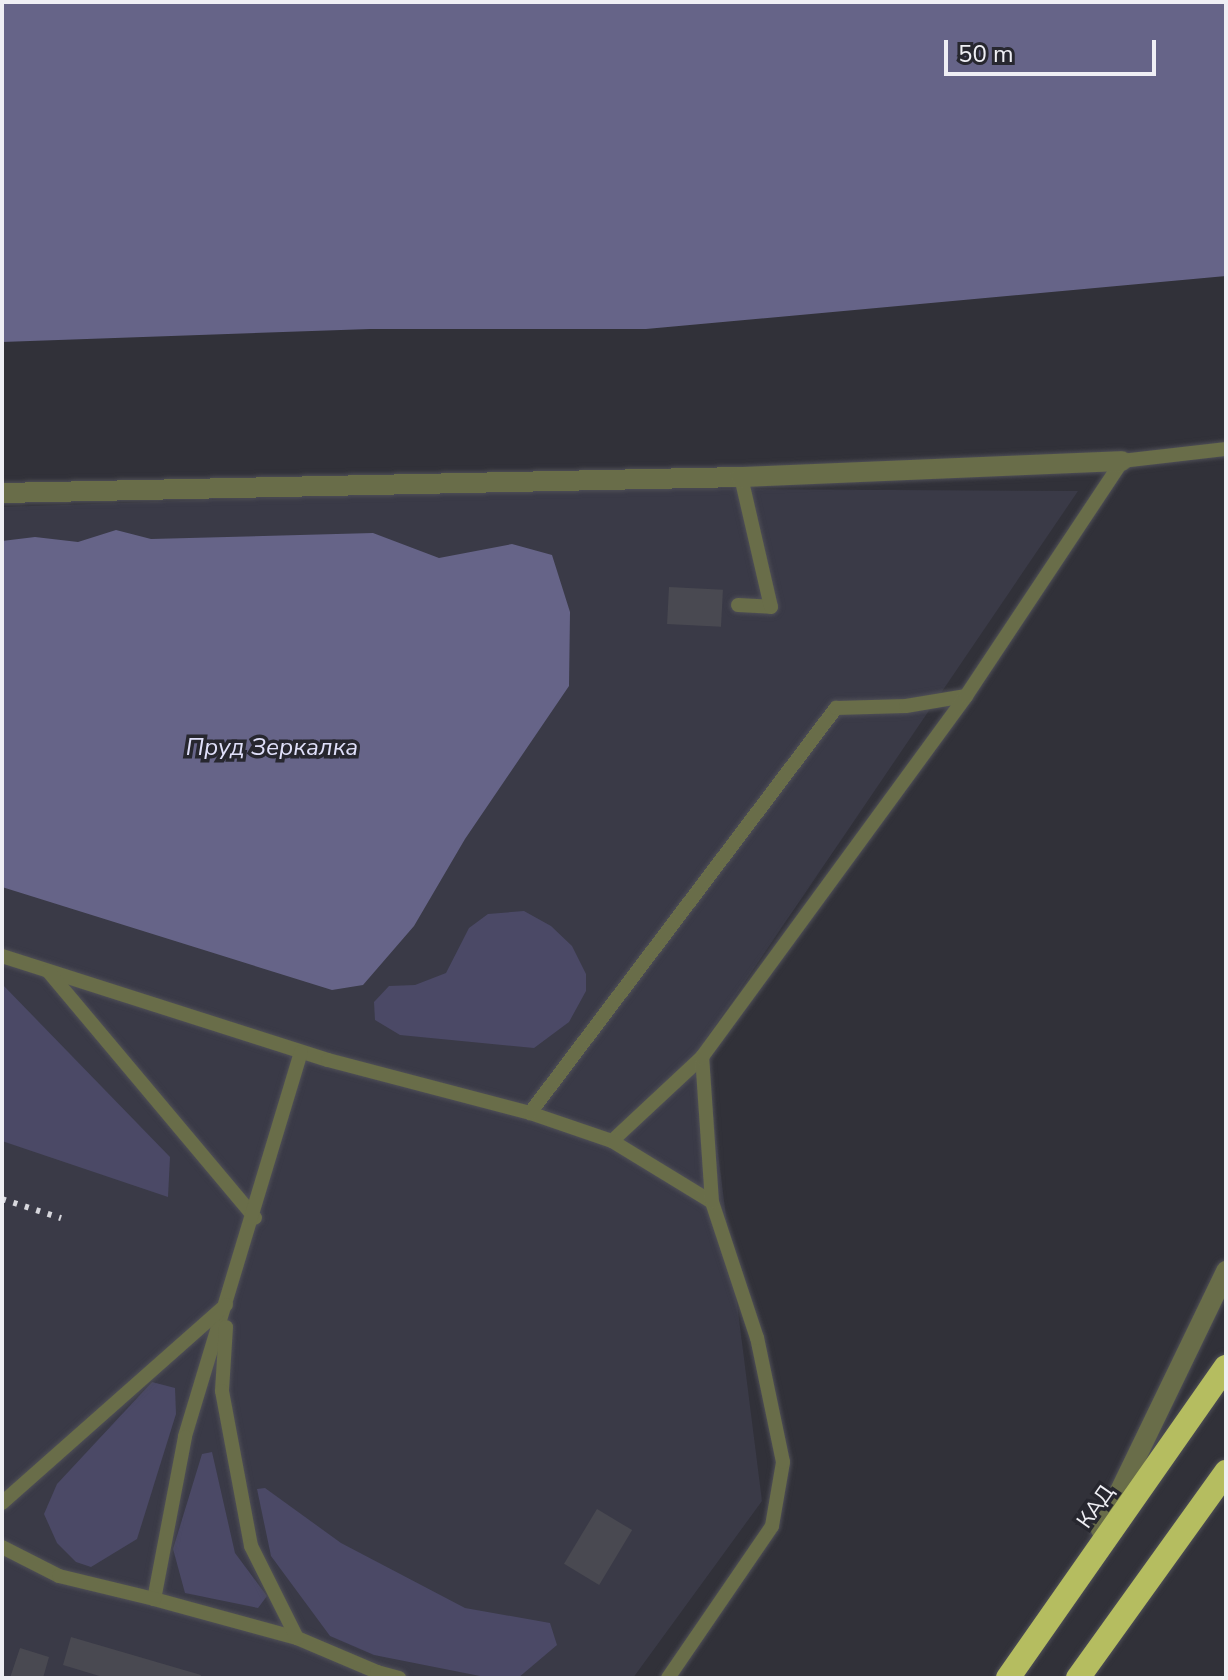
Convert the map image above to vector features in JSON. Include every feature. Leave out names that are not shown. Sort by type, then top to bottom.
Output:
[{"type":"highway","name":"КАД","points":[[1008,1678],[1226,1367]]},
{"type":"highway","points":[[1078,1678],[1226,1472]]},
{"type":"street","points":[[2,493],[741,477],[1122,461]]},
{"type":"street","points":[[1074,1583],[1168,1400],[1226,1271]]},
{"type":"lane","points":[[612,1141],[702,1057],[966,696],[1122,461],[1226,449]]},
{"type":"lane","points":[[738,605],[771,607],[741,477]]},
{"type":"lane","points":[[530,1113],[836,708],[906,706],[966,696]]},
{"type":"lane","points":[[2,956],[301,1052],[530,1113],[612,1141],[712,1202]]},
{"type":"lane","points":[[48,971],[255,1218]]},
{"type":"lane","points":[[154,1599],[185,1437],[255,1218],[301,1052]]},
{"type":"lane","points":[[668,1678],[772,1526],[783,1462],[757,1338],[712,1202],[702,1057]]},
{"type":"lane","points":[[2,1503],[228,1303]]},
{"type":"lane","points":[[228,1303],[222,1391],[251,1546],[297,1638]]},
{"type":"lane","points":[[2,1547],[59,1576],[297,1638],[378,1675],[399,1678]]},
{"type":"shaded area","points":[[571,488],[1078,491],[704,1042],[762,1501],[633,1678],[2,1678],[2,507]]},
{"type":"shaded area","points":[[524,911],[551,926],[572,946],[586,974],[586,991],[569,1022],[534,1048],[400,1035],[375,1020],[374,1002],[389,986],[415,985],[446,973],[469,928],[488,914]]},
{"type":"shaded area","points":[[2,984],[170,1157],[168,1197],[2,1141]]},
{"type":"shaded area","points":[[152,1382],[175,1388],[176,1414],[137,1539],[91,1567],[76,1562],[57,1543],[44,1514],[57,1484]]},
{"type":"shaded area","points":[[212,1452],[235,1553],[267,1596],[258,1608],[185,1593],[173,1549],[202,1454]]},
{"type":"shaded area","points":[[265,1488],[341,1543],[465,1608],[550,1623],[557,1645],[518,1678],[490,1678],[374,1655],[330,1636],[271,1556],[257,1489]]},
{"type":"water","points":[[2,2],[1226,2],[1226,276],[646,329],[370,329],[2,342]]},
{"type":"water","name":"Пруд Зеркалка","points":[[116,530],[151,539],[373,533],[439,558],[512,544],[552,555],[570,612],[569,686],[465,839],[414,926],[363,985],[332,990],[2,887],[2,541],[35,537],[78,542]]},
{"type":"building","points":[[669,587],[723,590],[721,627],[667,624]]},
{"type":"building","points":[[597,1509],[632,1530],[599,1585],[564,1564]]},
{"type":"building","points":[[71,1637],[201,1675],[200,1678],[106,1678],[63,1665]]},
{"type":"building","points":[[20,1648],[49,1657],[43,1678],[10,1678]]},
{"type":"railway","points":[[2,1199],[61,1218]]}]
